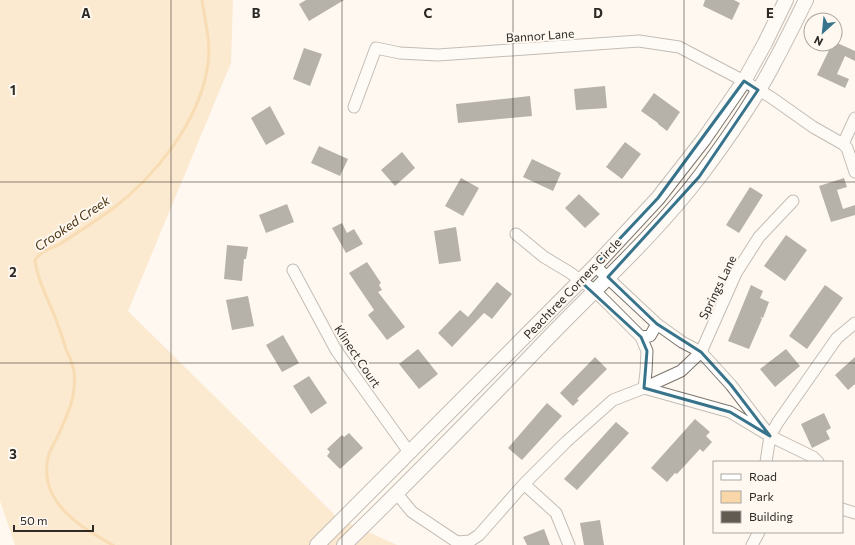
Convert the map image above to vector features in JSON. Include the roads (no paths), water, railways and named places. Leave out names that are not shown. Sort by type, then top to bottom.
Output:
[{"type":"street","name":"Peachtree Corners Circle","points":[[317,545],[595,266],[658,198],[704,139],[744,82],[786,0]]},
{"type":"street","name":"Peachtree Corners Circle","points":[[344,545],[397,494],[668,214],[699,177],[730,134],[775,62],[806,0]]},
{"type":"street","name":"Bannor Lane","points":[[354,107],[376,48],[400,53],[438,55],[639,41],[679,47],[758,90]]},
{"type":"street","points":[[758,90],[813,127],[843,144],[847,148],[855,172]]},
{"type":"street","points":[[843,144],[855,118]]},
{"type":"street","name":"Springs Lane","points":[[397,494],[412,512],[457,542],[470,541],[479,535],[524,484],[566,442],[613,400],[681,371],[701,352],[736,273],[759,237],[793,201]]},
{"type":"street","points":[[516,234],[544,257],[569,272],[594,290],[641,337],[647,351],[644,388],[730,412],[770,436],[813,457],[817,461]]},
{"type":"street","points":[[595,266],[657,324],[682,342],[701,352],[732,385],[770,436]]},
{"type":"street","name":"Klinect Court","points":[[293,270],[336,350],[409,452]]},
{"type":"street","points":[[766,461],[770,436],[778,422],[837,338],[855,323]]},
{"type":"street","points":[[641,337],[650,336],[657,324]]},
{"type":"street","points":[[524,484],[556,513],[569,545]]},
{"type":"street","points":[[843,509],[855,513]]},
{"type":"street","points":[[752,545],[758,533]]},
{"type":"waterway","name":"Crooked Creek","points":[[113,545],[87,530],[63,510],[49,485],[47,470],[49,454],[73,398],[75,381],[72,363],[40,280],[35,260],[47,249],[60,244],[79,232],[128,197],[159,164],[186,126],[204,84],[208,63],[208,39],[202,0]]}]
